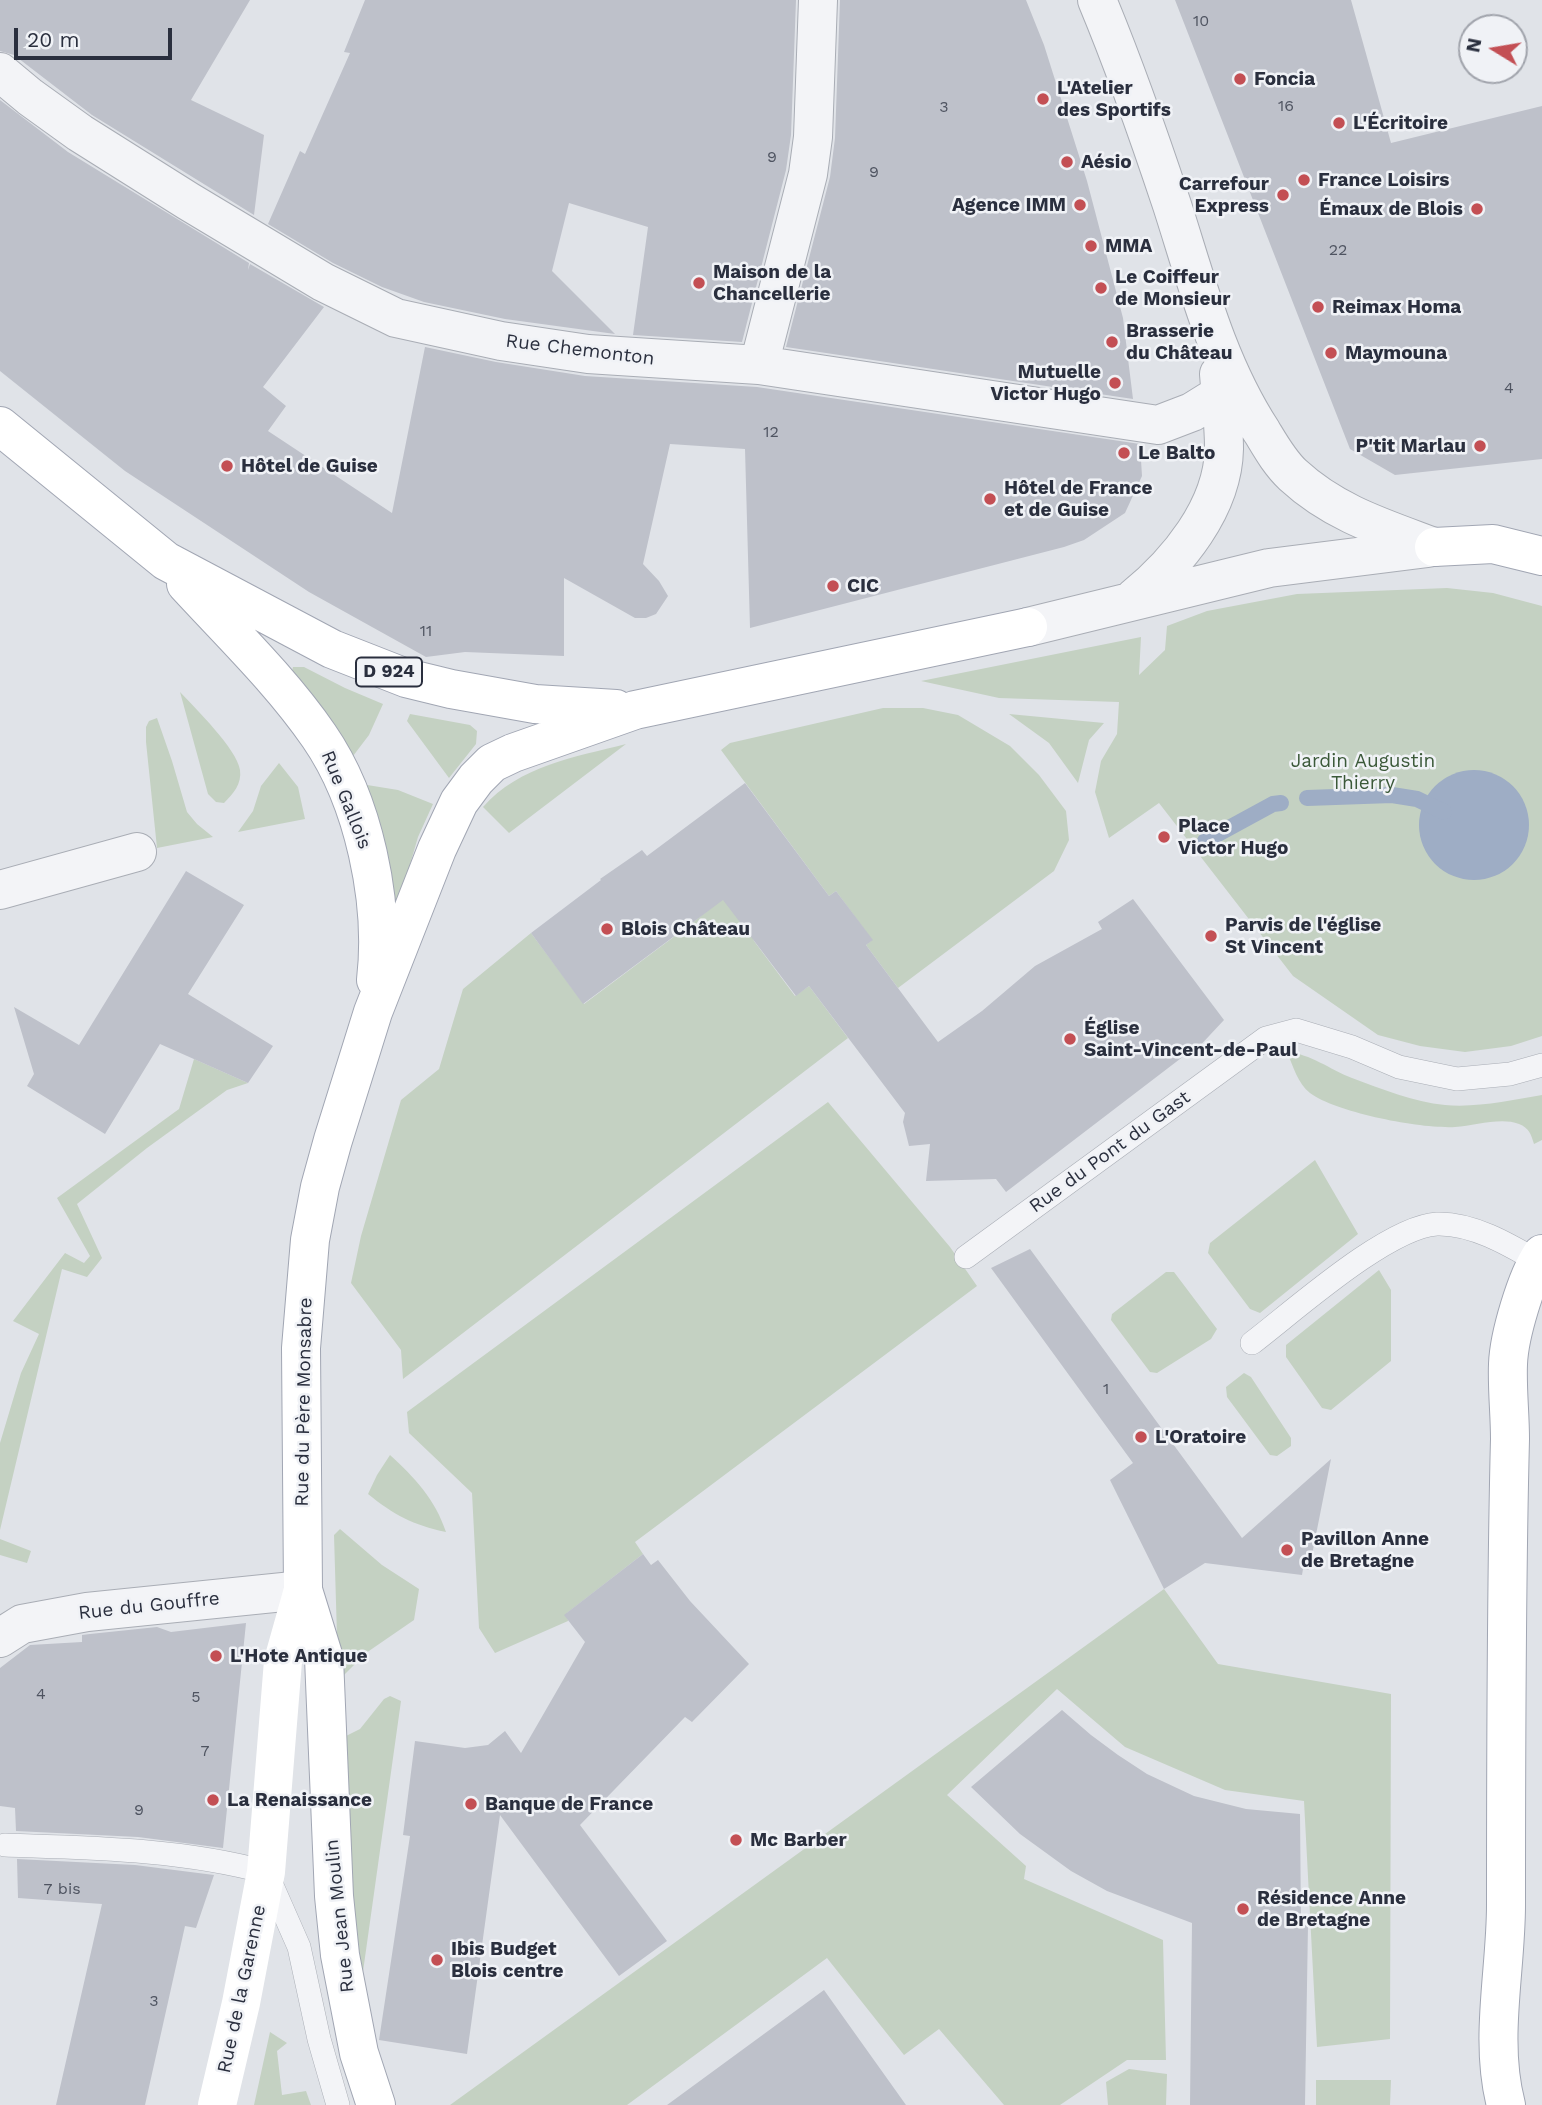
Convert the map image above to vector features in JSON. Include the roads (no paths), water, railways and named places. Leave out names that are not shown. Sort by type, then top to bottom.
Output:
[{"type":"main road","name":"D 924","points":[[0,426],[166,561],[298,632],[371,665],[406,678],[464,692],[535,704],[635,710]]},
{"type":"main road","points":[[1434,547],[1493,544],[1542,556]]},
{"type":"main road","name":"Rue Gallois","points":[[166,561],[288,696],[320,737],[341,779],[364,836],[374,882],[379,957],[373,1012]]},
{"type":"main road","points":[[373,1012],[437,849],[459,802],[492,763],[635,710],[1028,627]]},
{"type":"main road","name":"Rue du Père Monsabre","points":[[266,1872],[283,1661],[303,1590],[301,1348],[310,1240],[320,1187],[373,1012]]},
{"type":"main road","points":[[1506,2105],[1500,2083],[1498,2052],[1506,1927],[1506,1595],[1510,1413],[1508,1363],[1523,1293],[1540,1258]]},
{"type":"main road","name":"Rue du Père Monsabre","points":[[303,1590],[324,1658],[328,1723]]},
{"type":"main road","name":"Rue Jean Moulin","points":[[328,1723],[334,1896],[341,1955],[359,2053],[376,2105]]},
{"type":"main road","name":"Rue de la Garenne","points":[[217,2105],[241,2003],[266,1872]]},
{"type":"street","points":[[759,366],[808,174],[813,137],[818,0]]},
{"type":"street","points":[[1097,0],[1143,119],[1216,344],[1252,417],[1276,456],[1293,475],[1331,505],[1371,524],[1434,547]]},
{"type":"street","name":"Rue Chemonton","points":[[0,72],[80,133],[178,194],[323,282],[396,318],[501,341],[588,354],[759,366],[1158,425],[1192,412],[1221,394]]},
{"type":"street","points":[[1128,603],[1172,565],[1192,538],[1218,484],[1224,451],[1216,344]]},
{"type":"street","points":[[1028,627],[1269,568],[1434,547]]},
{"type":"street","points":[[0,890],[137,852]]},
{"type":"street","name":"Rue du Gouffre","points":[[0,1638],[22,1624],[87,1612],[303,1590]]},
{"type":"lane","name":"Rue du Pont du Gast","points":[[967,1257],[1266,1038],[1296,1030],[1352,1047],[1399,1068],[1457,1079],[1510,1074],[1542,1065]]},
{"type":"lane","points":[[1252,1343],[1369,1253],[1417,1227],[1437,1224],[1469,1230],[1502,1240],[1540,1258]]},
{"type":"lane","points":[[5,1845],[131,1850],[229,1862],[266,1872]]},
{"type":"lane","name":"Rue Jean Moulin","points":[[266,1872],[299,1947],[319,2039],[338,2105]]},
{"type":"water","points":[[1474,770],[1495,775],[1513,786],[1524,804],[1529,825],[1524,846],[1513,864],[1495,875],[1474,880],[1453,875],[1435,864],[1424,846],[1419,825],[1424,804],[1435,786],[1453,775]]},
{"type":"waterway","points":[[1307,798],[1392,795],[1417,799],[1444,812]]},
{"type":"waterway","points":[[1205,841],[1273,804],[1281,803]]},
{"type":"place","name":"Foncia","points":[[1240,79]]},
{"type":"place","name":"L'Atelier des Sportifs","points":[[1043,99]]},
{"type":"place","name":"L'Écritoire","points":[[1339,123]]},
{"type":"place","name":"Aésio","points":[[1067,162]]},
{"type":"place","name":"France Loisirs","points":[[1304,180]]},
{"type":"place","name":"Carrefour Express","points":[[1283,195]]},
{"type":"place","name":"Agence IMM","points":[[1080,205]]},
{"type":"place","name":"Émaux de Blois","points":[[1477,209]]},
{"type":"place","name":"MMA","points":[[1091,246]]},
{"type":"place","name":"Maison de la Chancellerie","points":[[699,283]]},
{"type":"place","name":"Le Coiffeur de Monsieur","points":[[1101,288]]},
{"type":"place","name":"Reimax Homa","points":[[1318,307]]},
{"type":"place","name":"Brasserie du Château","points":[[1112,342]]},
{"type":"place","name":"Maymouna","points":[[1331,353]]},
{"type":"place","name":"Mutuelle Victor Hugo","points":[[1115,383]]},
{"type":"place","name":"P'tit Marlau","points":[[1480,446]]},
{"type":"place","name":"Le Balto","points":[[1124,453]]},
{"type":"place","name":"Hôtel de Guise","points":[[227,466]]},
{"type":"place","name":"Hôtel de France et de Guise","points":[[990,499]]},
{"type":"place","name":"CIC","points":[[833,586]]},
{"type":"place","name":"Place Victor Hugo","points":[[1164,837]]},
{"type":"place","name":"Blois Château","points":[[607,929]]},
{"type":"place","name":"Parvis de l'église St Vincent","points":[[1211,936]]},
{"type":"place","name":"Église Saint-Vincent-de-Paul","points":[[1070,1039]]},
{"type":"place","name":"L'Oratoire","points":[[1141,1437]]},
{"type":"place","name":"Pavillon Anne de Bretagne","points":[[1287,1550]]},
{"type":"place","name":"L'Hote Antique","points":[[216,1656]]},
{"type":"place","name":"La Renaissance","points":[[213,1800]]},
{"type":"place","name":"Banque de France","points":[[471,1804]]},
{"type":"place","name":"Mc Barber","points":[[736,1840]]},
{"type":"place","name":"Résidence Anne de Bretagne","points":[[1243,1909]]},
{"type":"place","name":"Ibis Budget Blois centre","points":[[437,1960]]},
{"type":"park label","name":"Jardin Augustin Thierry","points":[[1363,772]]}]
